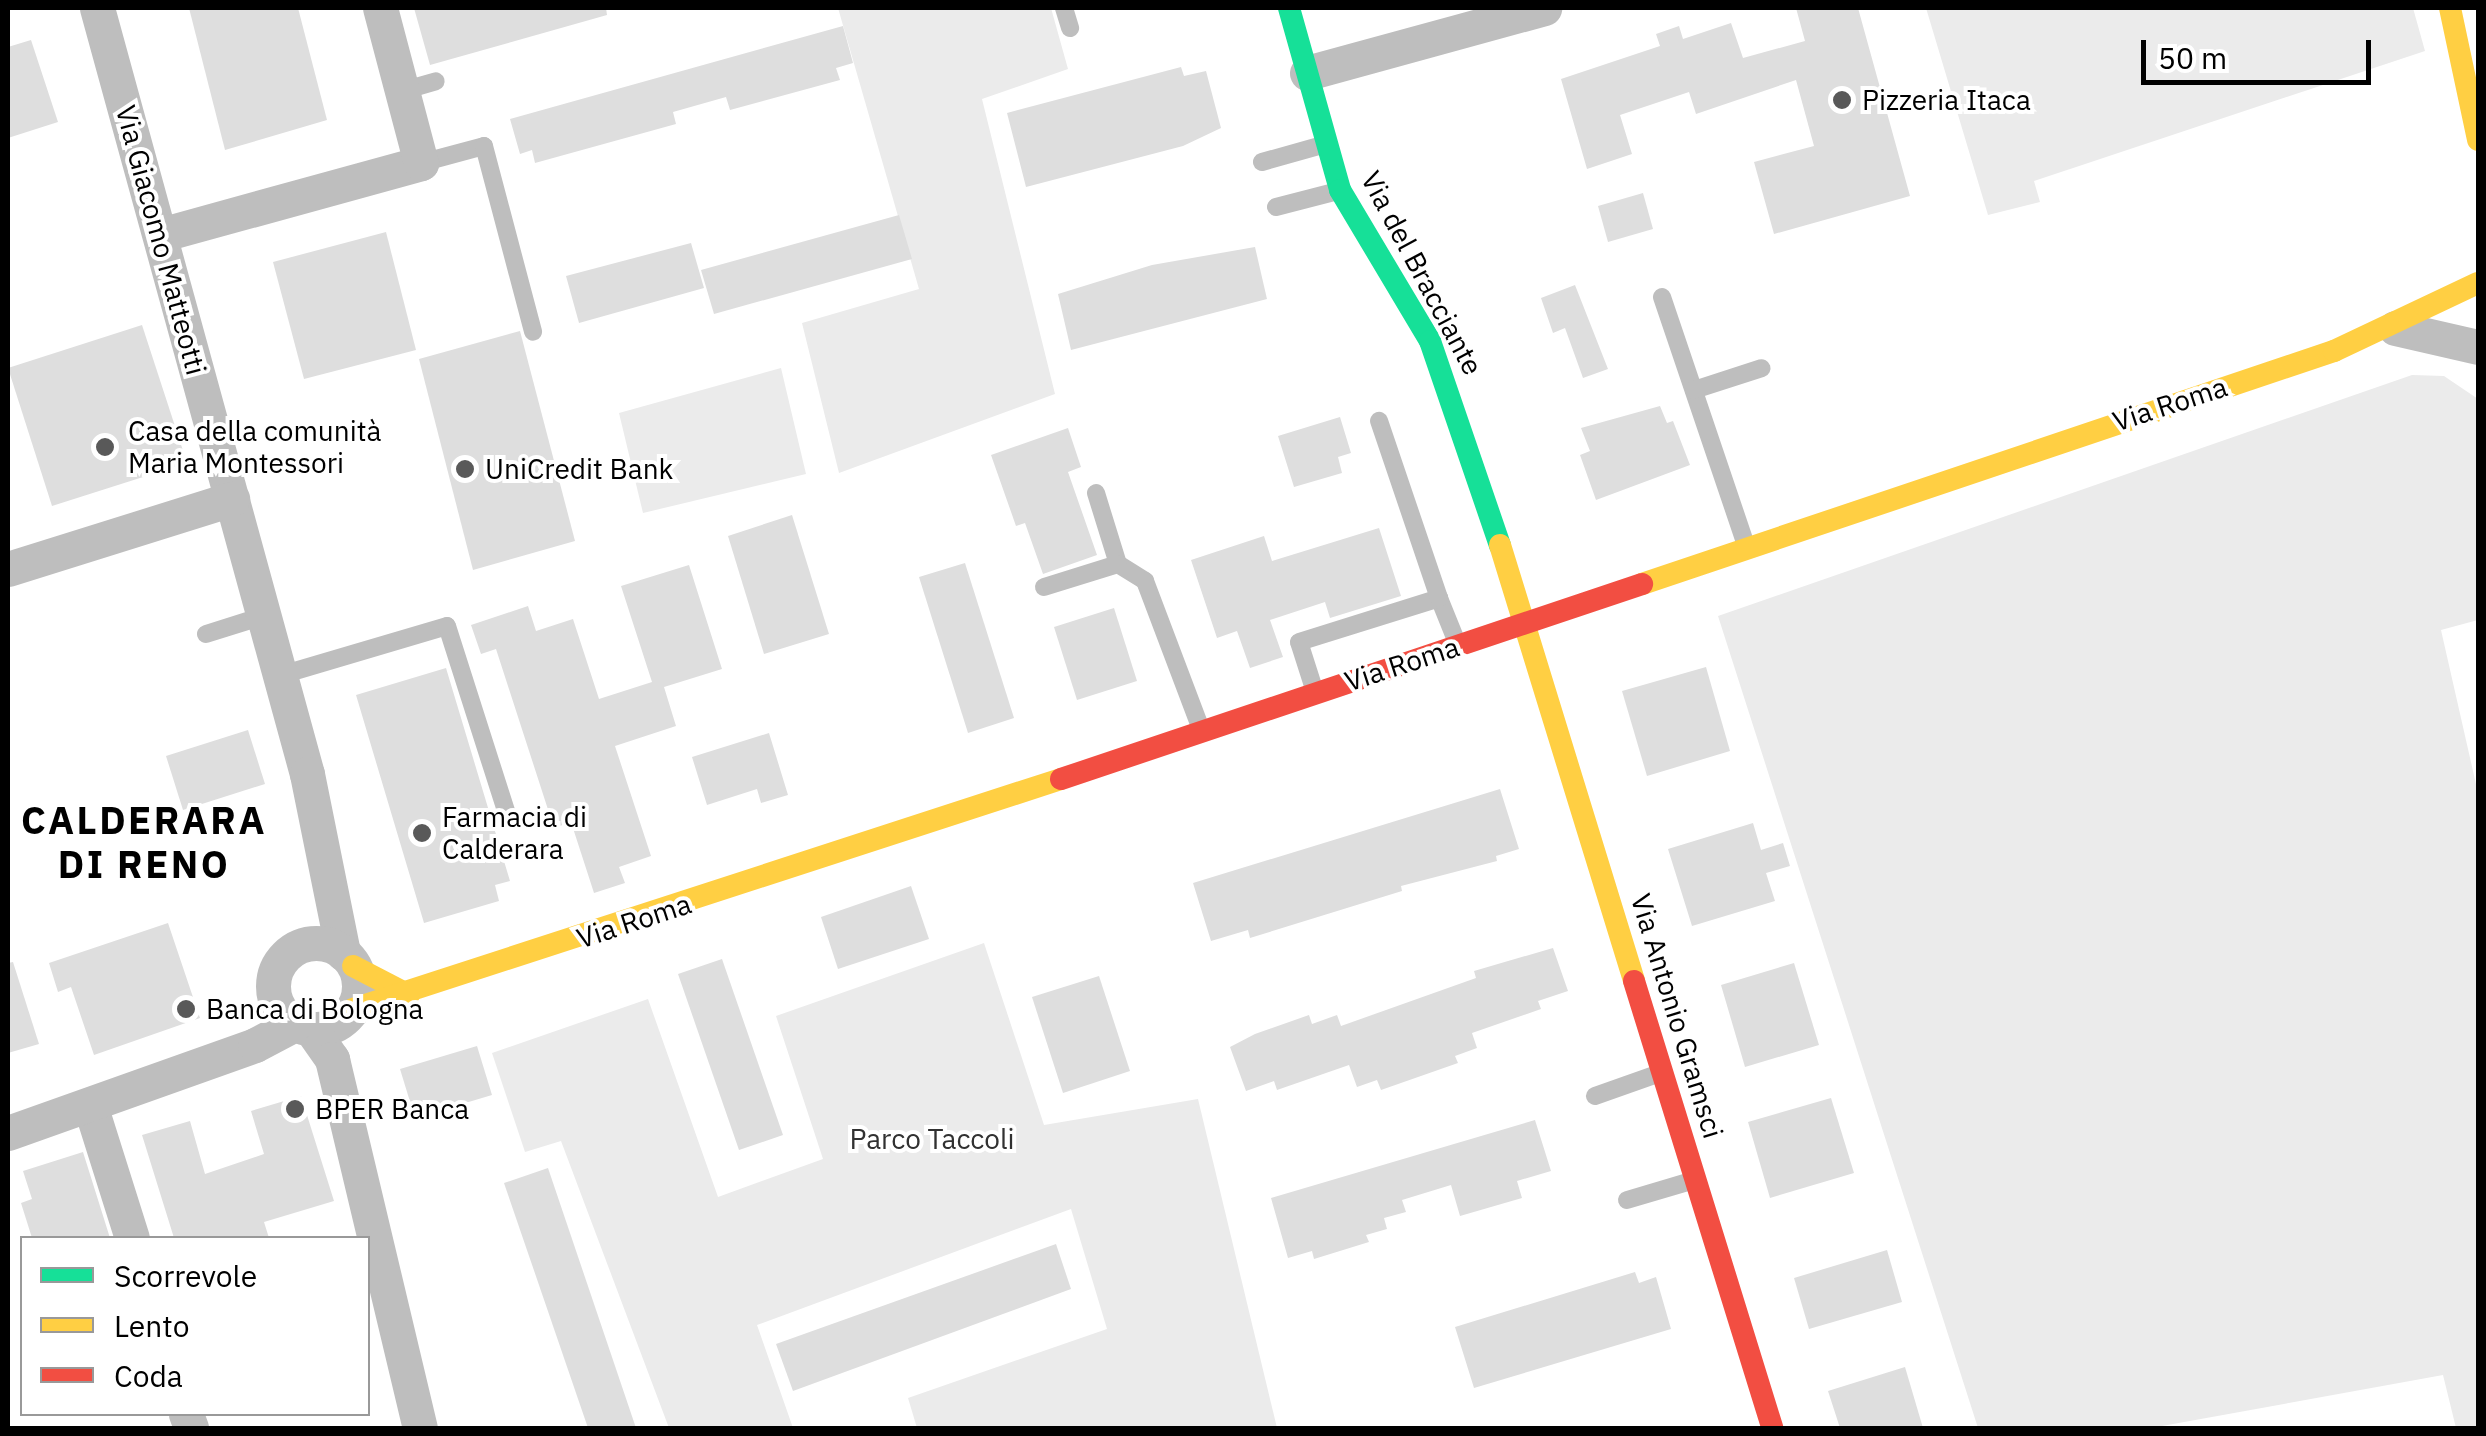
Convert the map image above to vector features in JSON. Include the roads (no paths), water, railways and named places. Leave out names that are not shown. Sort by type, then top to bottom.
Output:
[{"type":"street","name":"Via Giacomo Matteotti","points":[[97,8],[263,616],[348,959],[358,980],[317,1022]]},
{"type":"street","points":[[160,235],[421,163],[380,8]]},
{"type":"street","name":"Via del Bracciante","points":[[1290,8],[1340,190],[1444,371],[1522,622]]},
{"type":"street","points":[[1308,73],[1544,8]]},
{"type":"street","points":[[2450,8],[2478,140]]},
{"type":"street","points":[[2465,66],[2478,98]]},
{"type":"street","name":"Via Roma","points":[[2394,328],[2450,291],[2478,283]]},
{"type":"street","name":"Via Roma","points":[[317,1022],[1202,732],[2394,328],[2478,312]]},
{"type":"street","points":[[2394,328],[2478,347]]},
{"type":"street","points":[[8,569],[232,499]]},
{"type":"street","name":"Via Antonio Gramsci","points":[[1522,622],[1772,1428]]},
{"type":"street","points":[[330,880],[316,921],[274,974],[317,1022],[420,1428]]},
{"type":"street","points":[[297,948],[320,944],[409,995]]},
{"type":"street","points":[[8,1133],[317,1022]]},
{"type":"street","points":[[90,1105],[131,1236]]},
{"type":"lane","points":[[1064,8],[1070,28]]},
{"type":"lane","points":[[402,91],[436,81]]},
{"type":"lane","points":[[1262,162],[1327,144]]},
{"type":"lane","points":[[421,163],[484,146],[533,332]]},
{"type":"lane","points":[[1276,207],[1340,190]]},
{"type":"lane","points":[[1662,297],[1747,548]]},
{"type":"lane","points":[[1694,390],[1762,368]]},
{"type":"lane","points":[[1379,420],[1458,645]]},
{"type":"lane","points":[[1096,493],[1118,564],[1145,580],[1202,732]]},
{"type":"lane","points":[[1044,587],[1118,564]]},
{"type":"lane","points":[[1316,692],[1298,642],[1440,598]]},
{"type":"lane","points":[[206,634],[263,616]]},
{"type":"lane","points":[[278,676],[448,626],[506,810]]},
{"type":"lane","points":[[1595,1096],[1664,1072]]},
{"type":"lane","points":[[1627,1200],[1696,1179]]},
{"type":"place","name":"Pizzeria Itaca","points":[[1842,100]]},
{"type":"place","name":"Casa della comunità Maria Montessori","points":[[105,447]]},
{"type":"place","name":"UniCredit Bank","points":[[465,469]]},
{"type":"place","name":"Farmacia di Calderara","points":[[422,833]]},
{"type":"place","name":"Banca di Bologna","points":[[186,1009]]},
{"type":"place","name":"BPER Banca","points":[[295,1109]]},
{"type":"district","name":"CALDERARA DI RENO","points":[[144,842]]},
{"type":"park label","name":"Parco Taccoli","points":[[932,1139]]}]
